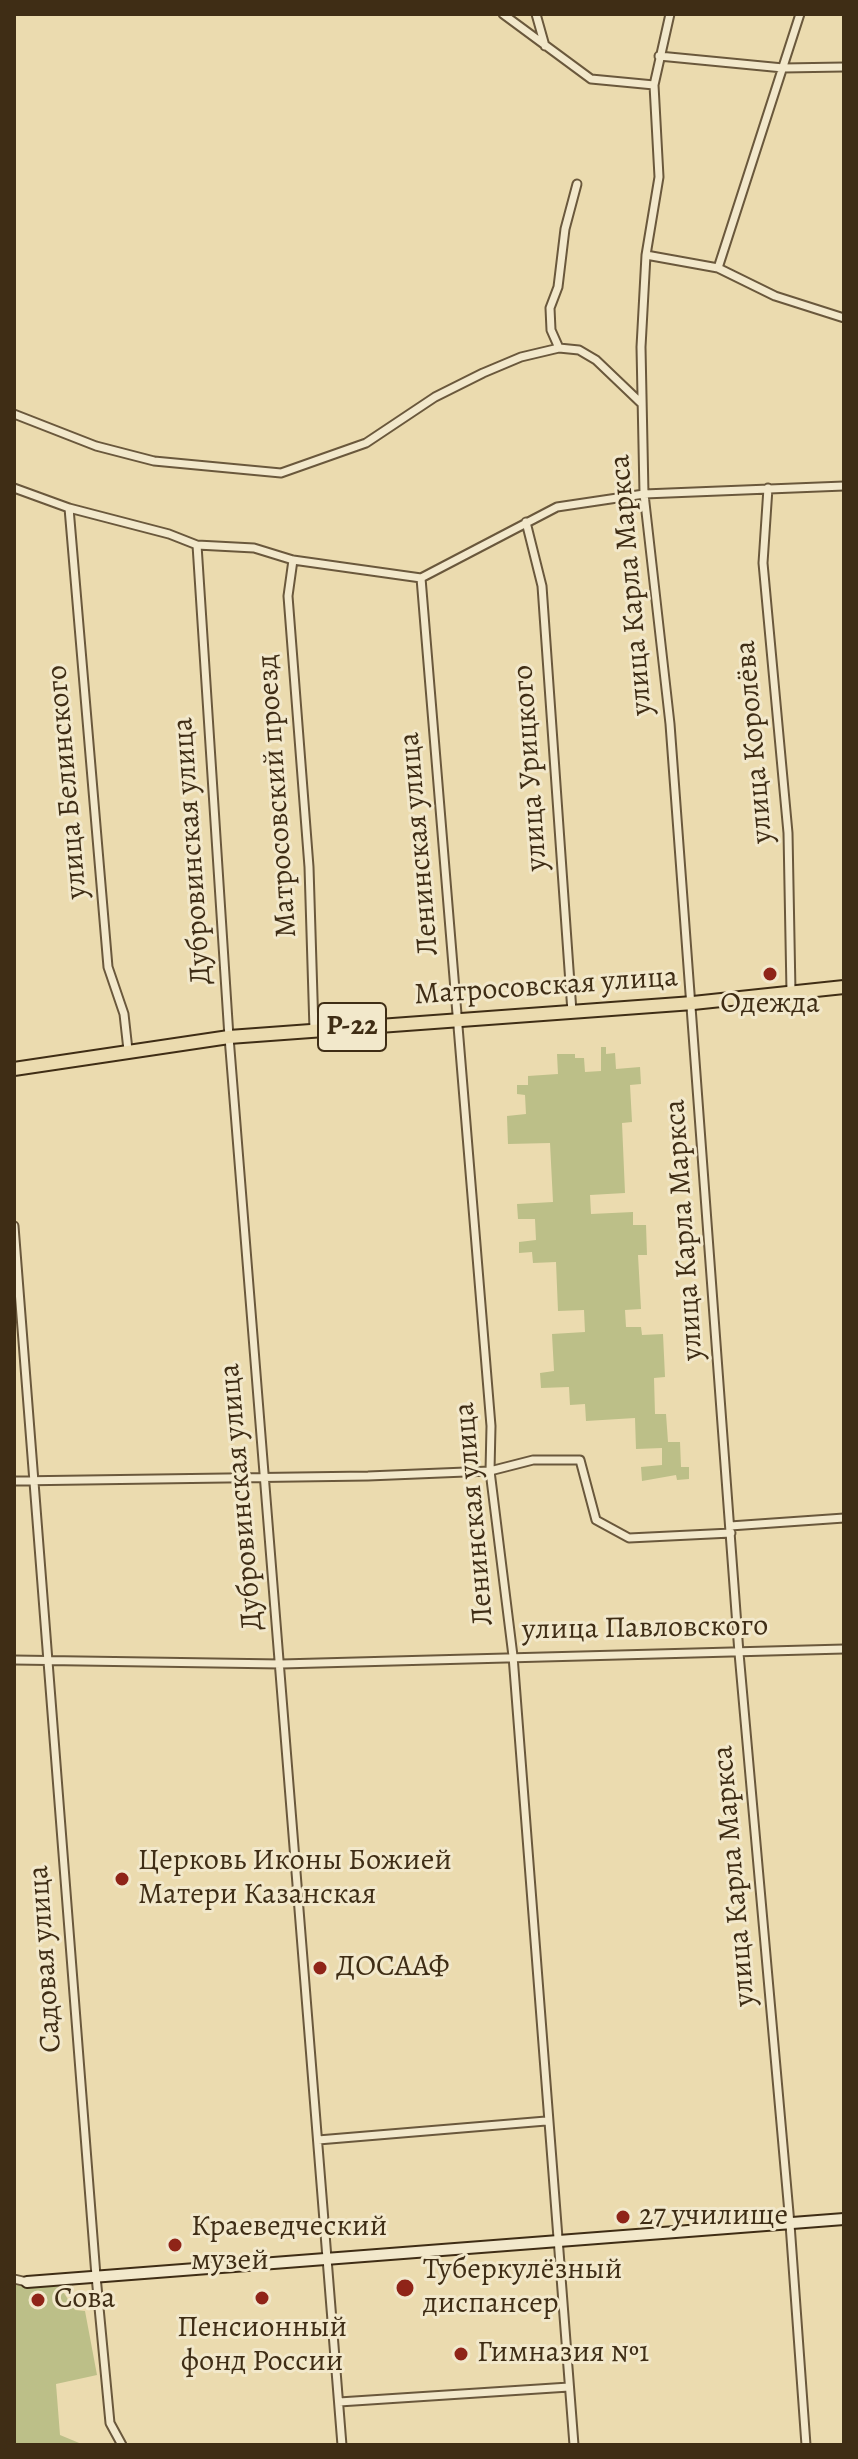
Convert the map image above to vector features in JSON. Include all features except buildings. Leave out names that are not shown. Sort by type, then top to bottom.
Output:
[{"type":"highway","name":"Матросовская улица","points":[[14,1069],[229,1037],[693,1003],[844,987]]},
{"type":"street","points":[[503,14],[591,79],[654,85]]},
{"type":"street","points":[[536,14],[545,48]]},
{"type":"street","name":"улица Карла Маркса","points":[[670,14],[654,85],[659,177],[646,255],[641,403],[644,494],[663,651],[680,892],[693,1003],[739,1653],[790,2224],[806,2445]]},
{"type":"street","points":[[718,268],[800,14]]},
{"type":"street","points":[[659,56],[783,68],[844,67]]},
{"type":"street","points":[[559,348],[551,330],[550,308],[558,287],[565,229],[577,184]]},
{"type":"street","points":[[646,255],[718,268],[775,296],[844,318]]},
{"type":"street","points":[[14,414],[96,446],[154,461],[281,473],[366,443],[435,397],[483,373],[559,348],[579,350],[596,360],[641,403]]},
{"type":"street","points":[[14,488],[69,508],[169,534],[197,545],[254,548],[293,560],[421,578],[557,507],[644,494],[844,486]]},
{"type":"street","name":"улица Королёва","points":[[768,488],[763,563],[788,833],[791,993]]},
{"type":"street","name":"улица Белинского","points":[[69,508],[108,967],[124,1014],[128,1050]]},
{"type":"street","name":"улица Урицкого","points":[[526,522],[542,586],[572,1012]]},
{"type":"street","name":"Дубровинская улица","points":[[197,545],[229,1037],[342,2445]]},
{"type":"street","name":"Матросовский проезд","points":[[293,560],[288,596],[309,867],[314,1030]]},
{"type":"street","name":"Ленинская улица","points":[[421,578],[491,1426],[490,1471],[513,1656],[546,2121],[559,2241],[574,2445]]},
{"type":"street","name":"Садовая улица","points":[[14,1226],[96,2276],[110,2423],[122,2445]]},
{"type":"street","points":[[14,1481],[490,1471],[533,1460],[580,1460],[596,1520],[629,1538],[844,1518]]},
{"type":"street","name":"улица Павловского","points":[[14,1660],[281,1664],[844,1649]]},
{"type":"street","points":[[318,2140],[546,2121]]},
{"type":"street","points":[[14,2279],[27,2282],[844,2219]]},
{"type":"street","points":[[339,2402],[569,2387]]},
{"type":"green space","points":[[601,1047],[606,1047],[606,1054],[615,1053],[616,1069],[640,1067],[641,1084],[630,1085],[632,1122],[622,1123],[625,1193],[590,1195],[591,1214],[633,1212],[633,1225],[646,1225],[647,1255],[638,1255],[641,1309],[625,1310],[626,1327],[641,1327],[642,1335],[663,1334],[665,1377],[654,1378],[655,1414],[666,1414],[668,1442],[680,1442],[681,1467],[689,1467],[689,1479],[677,1480],[676,1475],[642,1481],[641,1467],[662,1465],[662,1448],[636,1449],[635,1418],[586,1421],[585,1404],[570,1405],[569,1387],[541,1388],[540,1373],[554,1371],[552,1334],[585,1332],[584,1310],[558,1311],[556,1262],[533,1263],[532,1252],[519,1253],[519,1242],[536,1240],[535,1219],[518,1219],[517,1204],[553,1202],[550,1143],[508,1144],[507,1116],[526,1114],[525,1095],[517,1094],[517,1085],[528,1085],[528,1076],[558,1074],[557,1054],[575,1054],[575,1058],[584,1058],[585,1072],[601,1071]]},
{"type":"green space","points":[[14,2285],[60,2287],[75,2310],[85,2311],[97,2375],[56,2384],[60,2435],[84,2445],[14,2445]]},
{"type":"place","name":"Одежда","points":[[770,974]]},
{"type":"place","name":"Церковь Иконы Божией Матери Казанская","points":[[122,1879]]},
{"type":"place","name":"ДОСААФ","points":[[320,1968]]},
{"type":"place","name":"27 училище","points":[[623,2217]]},
{"type":"place","name":"Краеведческий музей","points":[[175,2245]]},
{"type":"place","name":"Туберкулёзный диспансер","points":[[405,2288]]},
{"type":"place","name":"Пенсионный фонд России","points":[[262,2298]]},
{"type":"place","name":"Сова","points":[[38,2300]]},
{"type":"place","name":"Гимназия №1","points":[[461,2354]]}]
